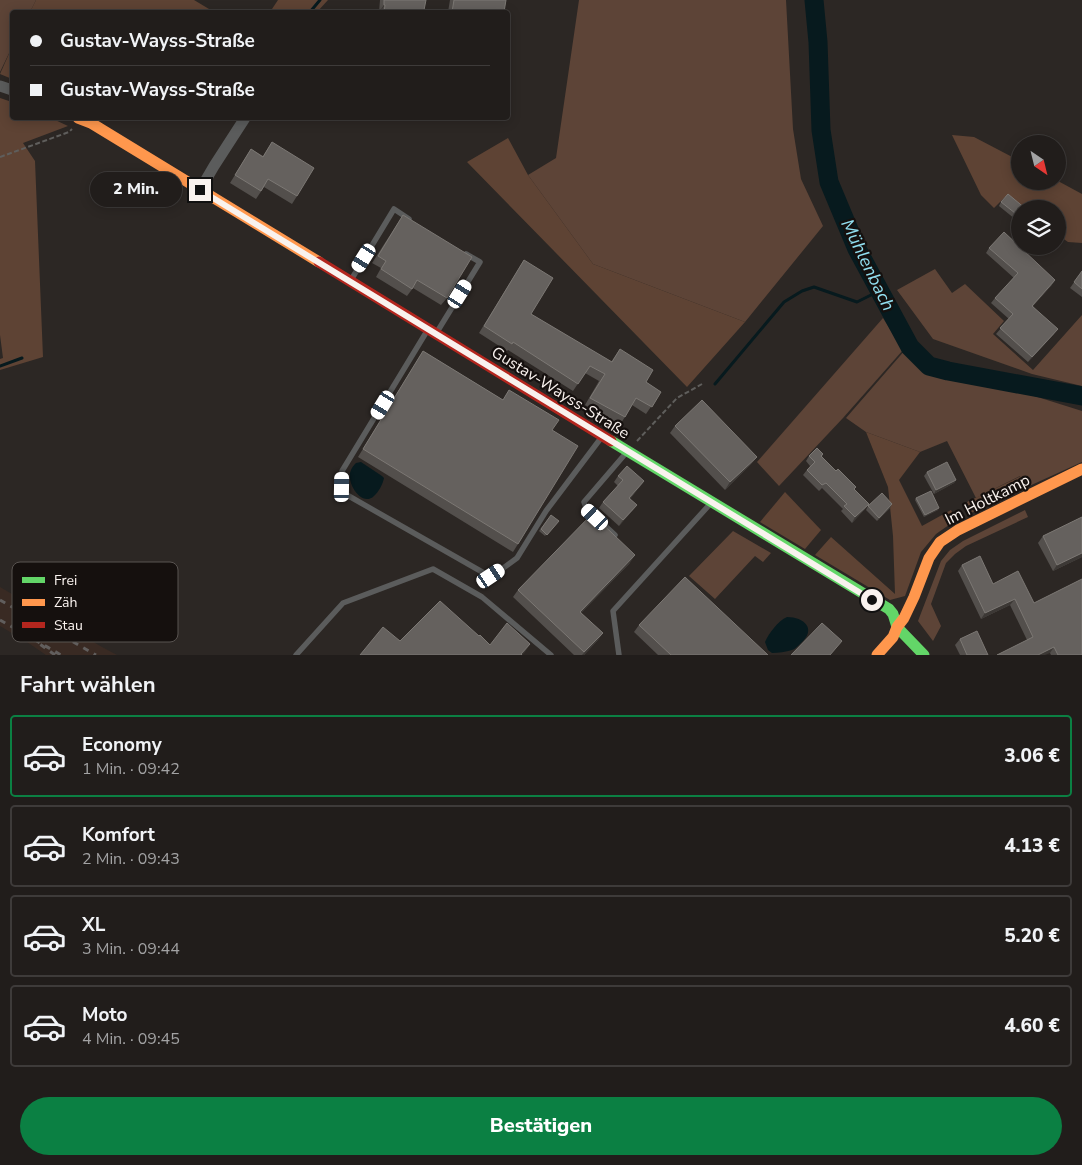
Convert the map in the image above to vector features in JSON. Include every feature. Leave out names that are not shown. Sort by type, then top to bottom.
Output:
[{"type":"street","name":"Gustav-Wayss-Straße","points":[[84,120],[888,610],[893,614],[897,627],[924,655]]},
{"type":"street","points":[[200,190],[244,120]]},
{"type":"street","name":"Im Holtkamp","points":[[876,655],[893,637],[897,627],[904,618],[929,558],[940,542],[958,530],[1082,469]]},
{"type":"lane","points":[[350,281],[394,209],[418,224]]},
{"type":"lane","points":[[464,252],[480,262],[342,471],[342,487],[347,495],[491,576],[517,558],[546,511],[602,436]]},
{"type":"lane","points":[[615,536],[586,508],[584,502],[627,451]]},
{"type":"lane","points":[[619,655],[613,611],[711,503]]},
{"type":"lane","points":[[296,655],[343,603],[433,569],[482,597],[552,655]]},
{"type":"path","points":[[0,157],[69,132],[80,120]]},
{"type":"path","points":[[627,451],[676,398],[702,384]]},
{"type":"shaded area","points":[[0,0],[36,0],[31,10],[10,10],[10,51],[0,72]]},
{"type":"shaded area","points":[[36,0],[194,0],[211,10],[31,10]]},
{"type":"shaded area","points":[[278,0],[328,0],[319,10],[271,10]]},
{"type":"shaded area","points":[[579,0],[786,0],[793,129],[801,179],[823,226],[745,322],[593,264],[528,175],[556,158]]},
{"type":"shaded area","points":[[10,52],[10,78],[0,74]]},
{"type":"shaded area","points":[[0,98],[10,101],[10,120],[55,120],[68,126],[23,143],[35,161],[43,357],[0,370],[0,359],[3,358],[0,335]]},
{"type":"shaded area","points":[[952,135],[974,137],[1011,156],[1011,190],[1066,190],[1066,185],[1082,194],[1082,243],[1066,241],[1066,200],[1011,200],[1011,202],[1005,197],[994,208],[981,195]]},
{"type":"shaded area","points":[[508,138],[528,175],[593,264],[745,322],[687,387],[467,162]]},
{"type":"shaded area","points":[[935,269],[952,293],[965,284],[1004,321],[993,334],[1033,370],[1082,315],[1082,386],[1032,374],[933,339],[897,290]]},
{"type":"shaded area","points":[[883,318],[903,350],[779,486],[757,462]]},
{"type":"shaded area","points":[[906,349],[931,371],[1015,390],[1082,411],[1082,462],[1027,487],[1020,476],[976,498],[947,441],[920,452],[866,432],[846,418]]},
{"type":"shaded area","points":[[866,432],[920,452],[899,480],[922,526],[951,510],[956,520],[936,534],[921,552],[905,596],[890,600],[815,555],[831,537],[895,594],[893,536],[888,487]]},
{"type":"shaded area","points":[[361,462],[384,478],[377,493],[369,499],[364,499],[360,496],[352,487],[350,481],[352,468],[356,463]]},
{"type":"shaded area","points":[[1021,476],[1027,487],[971,513],[967,502]]},
{"type":"shaded area","points":[[785,492],[821,530],[805,549],[760,522]]},
{"type":"shaded area","points":[[1025,510],[1028,517],[966,546],[946,563],[931,604],[941,626],[933,641],[918,621],[941,561],[950,550],[963,541]]},
{"type":"shaded area","points":[[733,531],[771,553],[763,562],[755,556],[715,599],[689,576]]},
{"type":"shaded area","points":[[0,587],[12,594],[12,633],[0,626]]},
{"type":"shaded area","points":[[787,617],[799,619],[806,625],[808,633],[806,638],[793,650],[772,653],[768,650],[765,642],[780,621]]},
{"type":"shaded area","points":[[27,642],[94,642],[117,655],[46,655]]},
{"type":"building","points":[[384,0],[426,0],[424,10],[384,10]]},
{"type":"building","points":[[454,0],[506,0],[504,10],[452,10]]},
{"type":"building","points":[[272,142],[314,168],[297,196],[268,179],[261,191],[235,175],[251,149],[263,157]]},
{"type":"building","points":[[1008,194],[1015,200],[1011,200],[1011,210],[1001,202]]},
{"type":"building","points":[[403,215],[472,257],[447,298],[417,280],[412,289],[381,269],[386,261],[378,256]]},
{"type":"building","points":[[1004,232],[1011,239],[1011,255],[1028,255],[1055,280],[1032,306],[1058,329],[1032,357],[1000,328],[1013,314],[995,298],[1018,273],[989,248]]},
{"type":"building","points":[[524,260],[553,278],[531,314],[612,362],[620,349],[653,370],[646,382],[661,392],[652,407],[636,398],[625,417],[590,398],[605,374],[590,366],[578,384],[513,342],[512,344],[484,326]]},
{"type":"building","points":[[1082,271],[1082,289],[1074,282]]},
{"type":"building","points":[[423,351],[503,400],[509,390],[559,420],[552,430],[578,446],[518,544],[363,449]]},
{"type":"building","points":[[702,400],[757,457],[730,482],[675,426]]},
{"type":"building","points":[[817,448],[823,454],[821,456],[836,471],[838,469],[856,487],[854,489],[869,504],[855,517],[844,506],[847,504],[826,483],[822,485],[807,470],[815,462],[809,456]]},
{"type":"building","points":[[947,462],[956,480],[936,490],[927,472]]},
{"type":"building","points":[[627,466],[644,481],[629,498],[637,505],[623,520],[603,502],[623,480],[618,476]]},
{"type":"building","points":[[931,491],[939,508],[925,515],[916,498]]},
{"type":"building","points":[[882,493],[892,504],[879,518],[868,506]]},
{"type":"building","points":[[592,514],[635,555],[580,612],[603,633],[584,652],[518,590]]},
{"type":"building","points":[[551,515],[559,521],[547,535],[541,529]]},
{"type":"building","points":[[1082,517],[1082,553],[1057,565],[1043,536]]},
{"type":"building","points":[[980,556],[993,584],[1018,571],[1034,603],[1082,579],[1082,655],[1058,655],[1054,647],[1038,655],[997,655],[1033,637],[1015,599],[985,613],[962,565]]},
{"type":"building","points":[[685,577],[768,655],[671,655],[639,625]]},
{"type":"building","points":[[440,601],[490,645],[507,623],[530,644],[522,655],[360,655],[383,627],[400,641]]},
{"type":"building","points":[[822,623],[842,641],[830,655],[791,655]]},
{"type":"building","points":[[977,631],[988,655],[967,655],[960,639]]},
{"type":"waterway","points":[[312,10],[320,0]]},
{"type":"waterway","name":"Mühlenbach","points":[[814,0],[818,42],[821,130],[829,182],[857,249],[910,347],[929,366],[1082,396]]},
{"type":"waterway","points":[[715,384],[784,302],[802,291],[814,287],[857,302],[879,291]]},
{"type":"waterway","points":[[0,366],[22,358]]},
{"type":"railway","points":[[0,600],[12,607]]},
{"type":"railway","points":[[0,620],[12,627]]},
{"type":"railway","points":[[37,642],[55,655]]},
{"type":"railway","points":[[39,642],[61,655]]},
{"type":"railway","points":[[73,642],[96,655]]},
{"type":"traffic: fast","points":[[611,441],[889,609],[893,614],[897,627],[924,655]]},
{"type":"traffic: slow","points":[[83,120],[319,262]]},
{"type":"traffic: slow","points":[[877,655],[893,637],[897,627],[904,618],[929,558],[940,542],[958,530],[1082,469]]},
{"type":"traffic: jam","points":[[319,262],[611,441]]},
{"type":"route","points":[[200,190],[872,600]]}]
